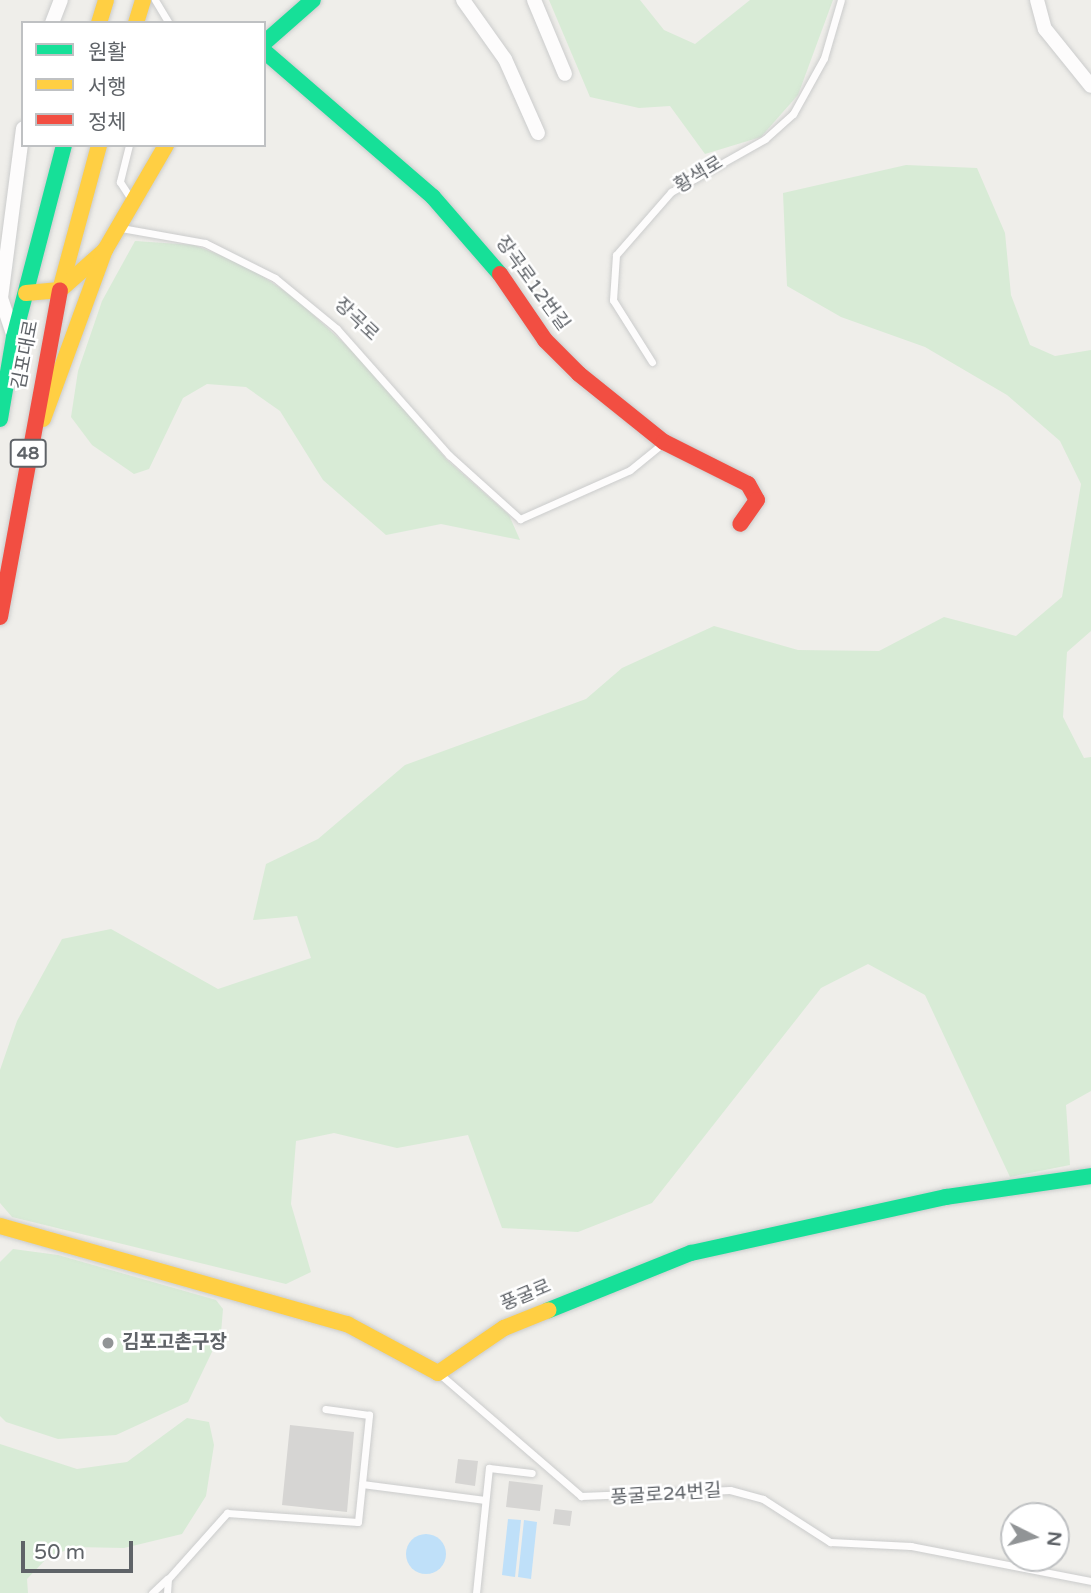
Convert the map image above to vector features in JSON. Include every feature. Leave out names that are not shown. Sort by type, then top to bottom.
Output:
[{"type":"street","points":[[53,21],[61,0]]},
{"type":"street","points":[[100,21],[106,0]]},
{"type":"street","points":[[137,21],[143,0]]},
{"type":"street","points":[[266,41],[313,0]]},
{"type":"street","points":[[463,0],[505,59],[538,133]]},
{"type":"street","points":[[534,0],[565,74]]},
{"type":"street","points":[[1037,0],[1045,29],[1091,86]]},
{"type":"street","name":"장곡로12번길","points":[[266,53],[398,162],[482,249],[564,360],[664,442],[755,491],[757,500],[740,524]]},
{"type":"street","points":[[7,338],[1,298],[21,143]]},
{"type":"street","name":"김포대로","points":[[0,419],[7,338],[26,293],[63,147]]},
{"type":"street","name":"김포대로","points":[[0,617],[23,480],[60,290],[98,147]]},
{"type":"street","points":[[23,480],[105,250],[165,147]]},
{"type":"street","points":[[26,293],[60,290],[105,250]]},
{"type":"street","name":"풍굴로","points":[[438,1373],[503,1328],[691,1253],[946,1197],[1091,1176]]},
{"type":"street","points":[[0,1226],[347,1324],[438,1373]]},
{"type":"lane","points":[[155,0],[168,21]]},
{"type":"lane","name":"황색로","points":[[652,362],[613,300],[616,256],[671,192],[765,139],[793,114],[824,58],[841,0]]},
{"type":"lane","points":[[129,147],[120,182],[132,200]]},
{"type":"lane","name":"장곡로","points":[[117,228],[205,243],[275,278],[346,338],[449,455],[520,519],[630,470],[664,442]]},
{"type":"lane","name":"풍굴로24번길","points":[[438,1373],[581,1496],[730,1490],[763,1499],[830,1542],[911,1546],[1091,1581]]},
{"type":"lane","points":[[152,1593],[227,1513],[358,1522],[369,1415],[325,1409]]},
{"type":"lane","points":[[476,1593],[489,1468],[532,1473]]},
{"type":"lane","points":[[362,1484],[485,1500]]},
{"type":"lane","points":[[167,1593],[168,1578]]},
{"type":"green space","points":[[549,0],[640,0],[664,30],[695,44],[750,0],[833,0],[798,95],[761,137],[705,154],[670,106],[639,108],[590,97]]},
{"type":"green space","points":[[906,165],[977,168],[1005,233],[1011,295],[1030,345],[1055,356],[1091,350],[1091,631],[1067,652],[1063,717],[1084,758],[1091,757],[1091,1091],[1066,1105],[1070,1165],[1010,1177],[925,995],[868,964],[821,988],[652,1203],[578,1232],[502,1228],[468,1135],[397,1148],[334,1133],[296,1141],[291,1204],[311,1272],[286,1284],[12,1217],[0,1203],[0,1070],[17,1021],[62,939],[111,929],[218,989],[311,958],[297,916],[253,920],[266,864],[318,839],[405,765],[586,699],[622,668],[714,626],[798,650],[879,651],[944,617],[1016,636],[1062,597],[1081,484],[1060,441],[1007,395],[925,347],[841,317],[787,286],[783,193]]},
{"type":"green space","points":[[135,241],[194,245],[246,265],[296,299],[361,359],[447,460],[509,515],[520,540],[441,524],[386,535],[323,480],[280,411],[246,387],[207,384],[183,398],[149,469],[134,474],[92,445],[71,417],[78,371],[102,301]]},
{"type":"green space","name":"김포고촌구장","points":[[13,1249],[58,1255],[216,1300],[223,1309],[221,1333],[188,1402],[116,1435],[58,1439],[6,1422],[0,1416],[0,1262]]},
{"type":"green space","points":[[187,1418],[209,1422],[214,1445],[206,1496],[182,1534],[124,1548],[75,1547],[48,1557],[27,1579],[28,1593],[0,1593],[0,1444],[77,1469],[127,1462]]},
{"type":"water","points":[[508,1519],[521,1520],[515,1577],[502,1575]]},
{"type":"water","points":[[524,1520],[537,1522],[531,1579],[518,1577]]},
{"type":"water","points":[[426,1534],[440,1540],[446,1554],[440,1568],[426,1574],[412,1568],[406,1554],[412,1540]]},
{"type":"building","points":[[290,1425],[354,1432],[347,1512],[282,1505]]},
{"type":"building","points":[[458,1459],[478,1461],[475,1486],[455,1483]]},
{"type":"building","points":[[509,1481],[543,1485],[540,1511],[506,1507]]},
{"type":"building","points":[[555,1509],[572,1511],[570,1526],[553,1524]]},
{"type":"traffic: fast","points":[[266,41],[313,0]]},
{"type":"traffic: fast","points":[[266,53],[433,197],[500,274]]},
{"type":"traffic: fast","points":[[0,419],[14,337],[63,147]]},
{"type":"traffic: fast","points":[[549,1310],[691,1253],[946,1197],[1091,1176]]},
{"type":"traffic: slow","points":[[100,21],[106,0]]},
{"type":"traffic: slow","points":[[137,21],[143,0]]},
{"type":"traffic: slow","points":[[60,290],[98,147]]},
{"type":"traffic: slow","points":[[26,293],[60,290],[105,250],[165,147]]},
{"type":"traffic: slow","points":[[43,419],[105,250]]},
{"type":"traffic: slow","points":[[0,1226],[347,1324],[438,1373],[504,1328],[549,1310]]},
{"type":"traffic: jam","points":[[500,274],[545,340],[579,374],[664,442],[748,484],[757,500],[740,524]]},
{"type":"traffic: jam","points":[[0,617],[60,290]]},
{"type":"place","name":"김포고촌구장","points":[[108,1343]]}]
